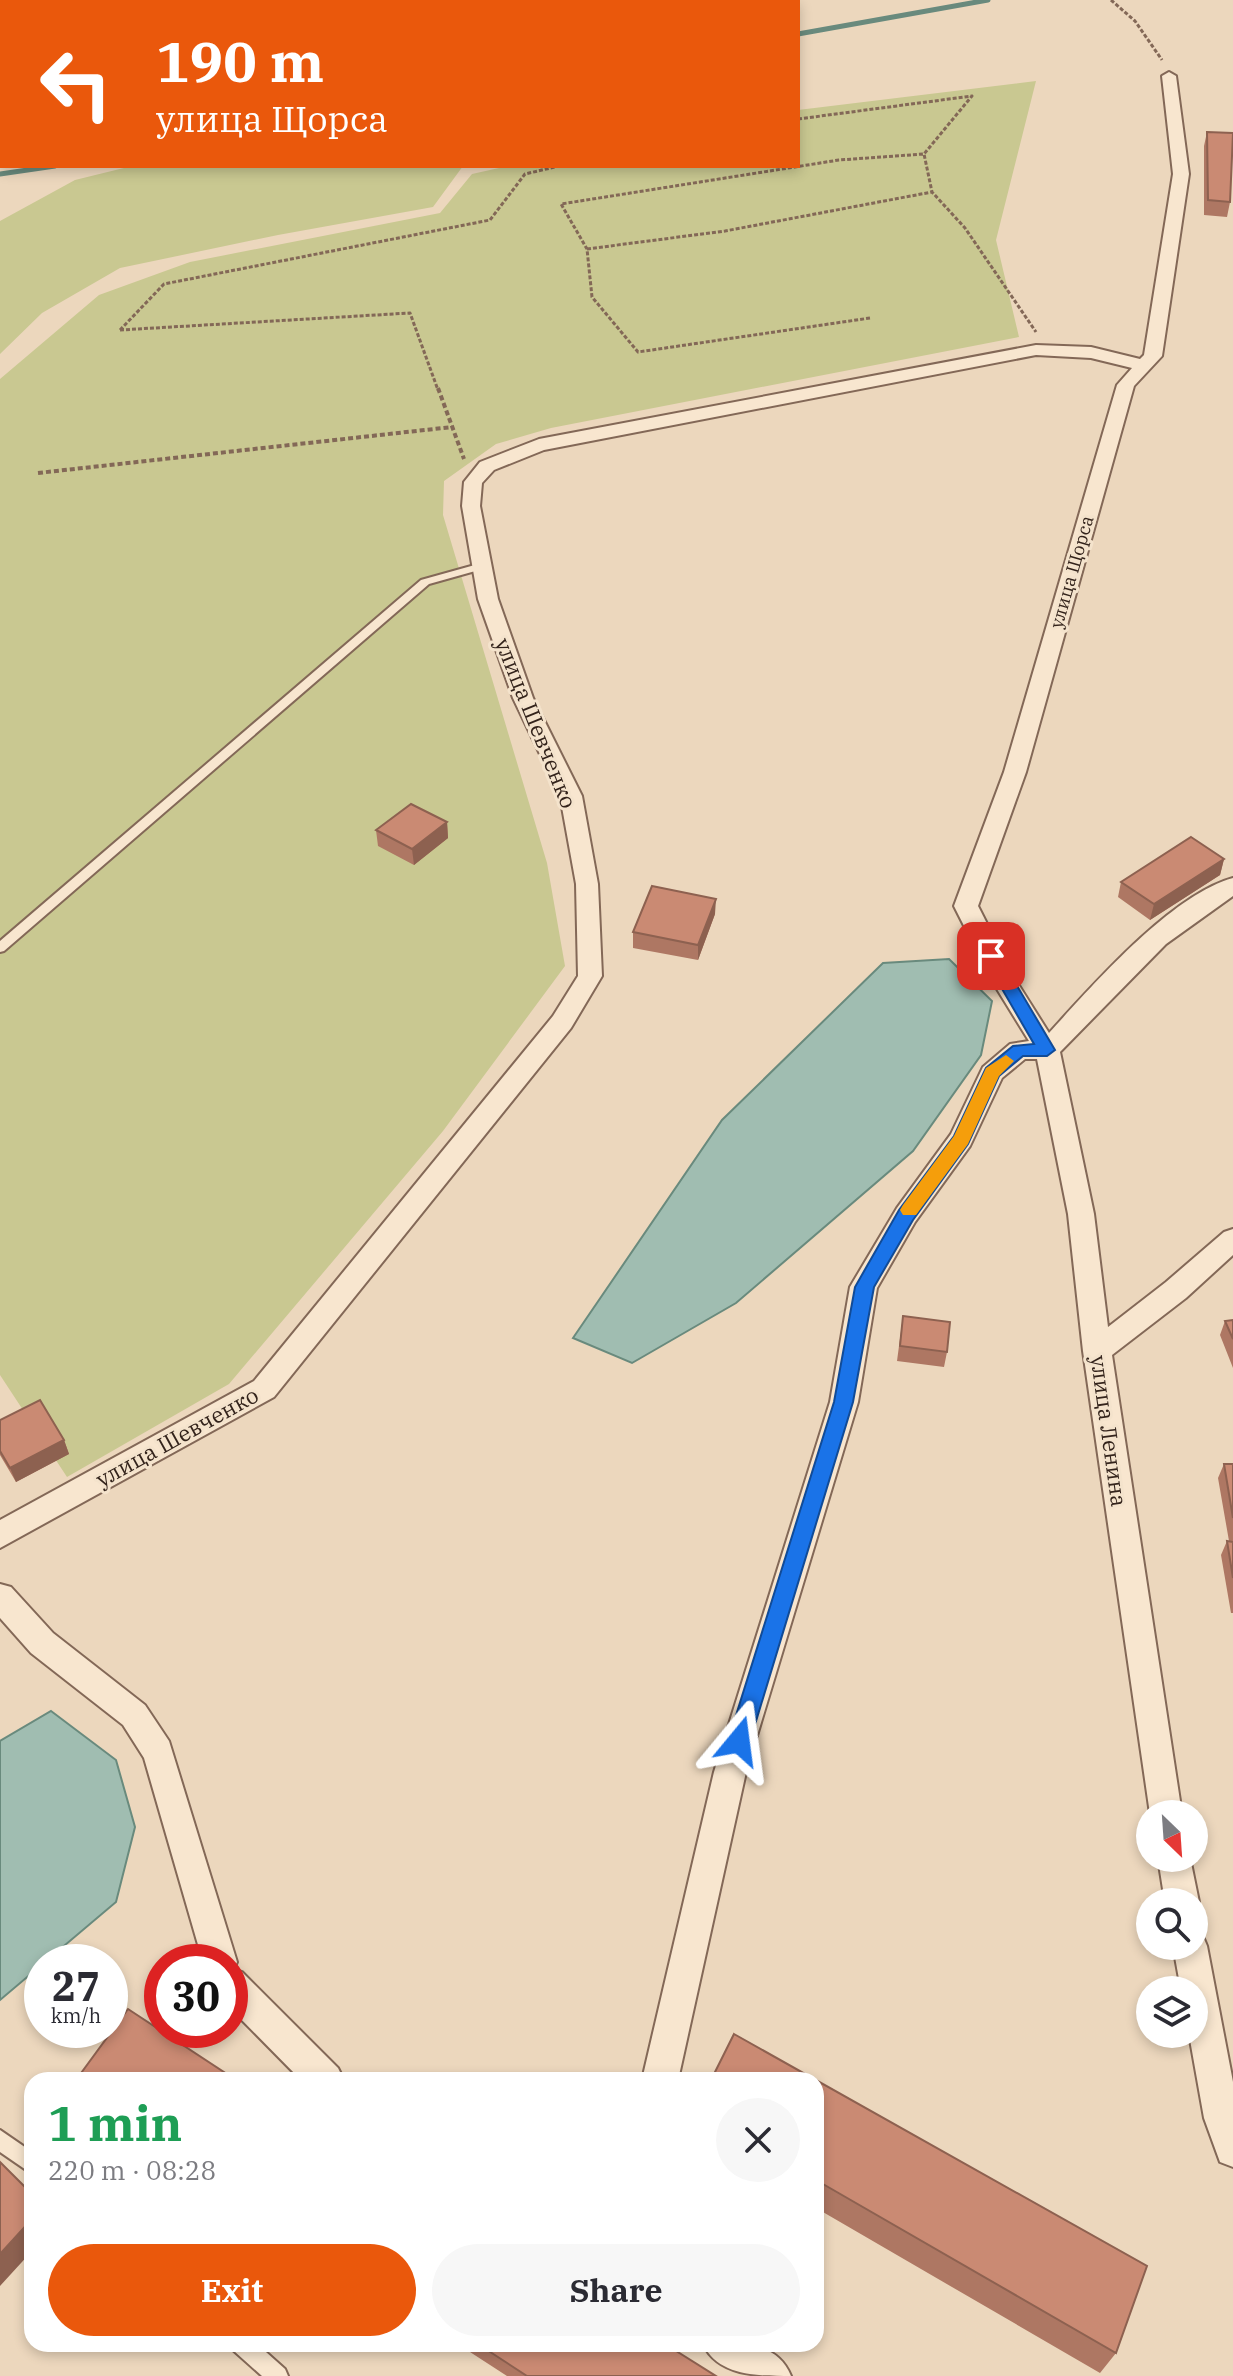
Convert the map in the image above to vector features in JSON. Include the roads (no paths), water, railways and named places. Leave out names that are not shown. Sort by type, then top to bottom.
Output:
[{"type":"street","name":"улица Щорса","points":[[1047,1050],[1004,981],[966,906],[1015,772],[1126,385],[1153,356],[1181,174],[1169,76]]},
{"type":"street","name":"улица Шевченко","points":[[0,1535],[264,1389],[562,1022],[590,976],[587,884],[571,796],[523,698],[488,599],[471,506],[473,482],[487,466],[539,445],[1048,349],[1104,352],[1143,366]]},
{"type":"street","points":[[662,2072],[730,1772],[844,1402],[864,1287],[906,1215],[961,1139],[992,1073],[1019,1050],[1047,1050],[1112,979],[1210,897],[1233,886]]},
{"type":"street","name":"улица Ленина","points":[[1047,1050],[1081,1214],[1097,1351],[1164,1800]]},
{"type":"street","points":[[1097,1351],[1176,1290],[1233,1239]]},
{"type":"street","points":[[0,1597],[42,1643],[134,1715],[158,1752],[215,1944]]},
{"type":"street","points":[[1193,1960],[1222,2118],[1233,2149]]},
{"type":"street","points":[[248,2002],[318,2072]]},
{"type":"street","points":[[734,2352],[772,2376]]},
{"type":"lane","points":[[0,948],[425,582],[482,566]]},
{"type":"lane","points":[[0,2140],[2,2138],[24,2157]]},
{"type":"lane","points":[[250,2352],[278,2376]]},
{"type":"waterway","points":[[800,34],[988,0]]},
{"type":"waterway","points":[[0,174],[41,168]]}]
